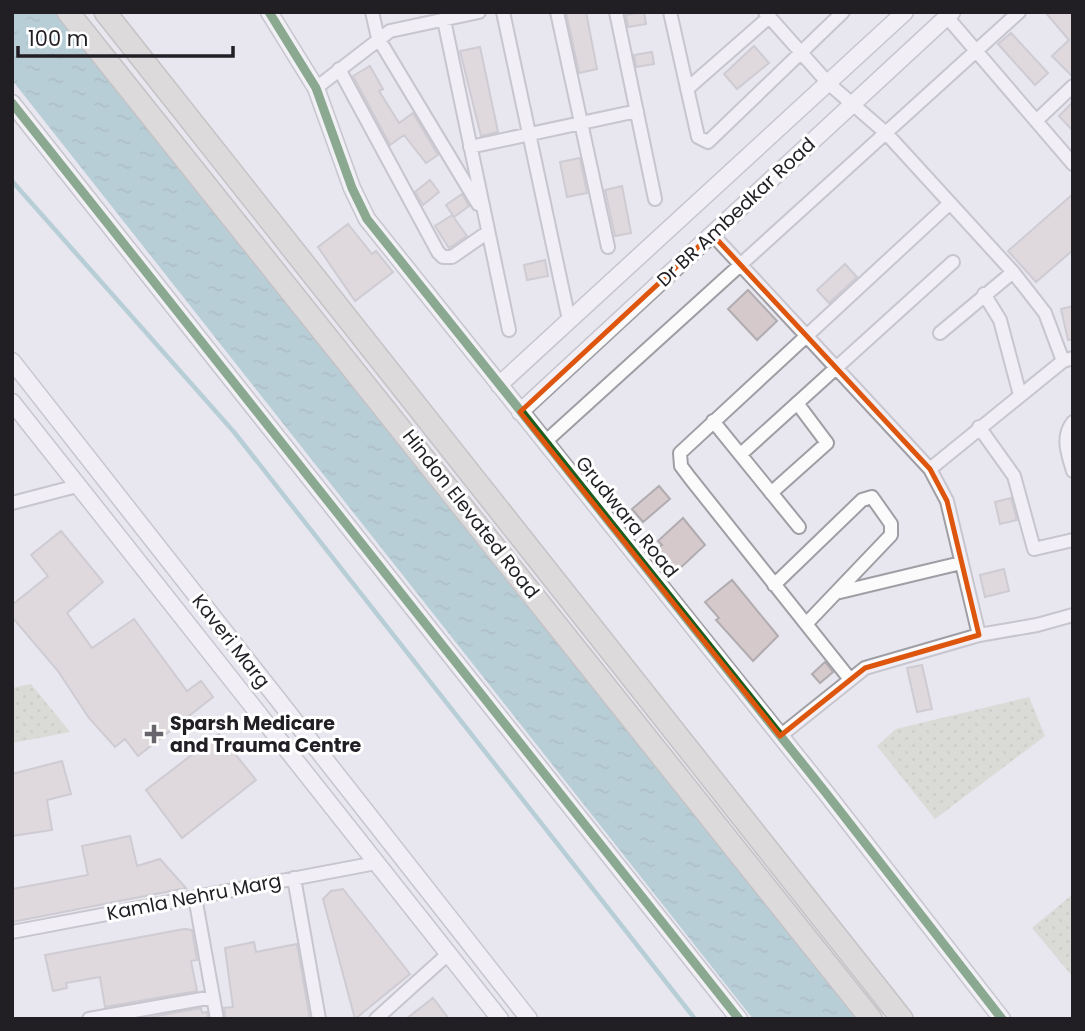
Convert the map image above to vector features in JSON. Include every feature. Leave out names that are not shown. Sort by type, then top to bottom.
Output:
[{"type":"highway","name":"Hindon Elevated Road","points":[[68,12],[871,1019]]},
{"type":"highway","name":"Hindon Elevated Road","points":[[105,12],[902,1019]]},
{"type":"street","name":"Grudwara Road","points":[[269,12],[316,88],[352,188],[367,219],[1002,1019]]},
{"type":"street","points":[[372,12],[378,38],[484,213]]},
{"type":"street","points":[[316,88],[390,31],[427,18],[444,20],[479,12]]},
{"type":"street","points":[[503,12],[569,320]]},
{"type":"street","points":[[557,12],[608,247]]},
{"type":"street","points":[[616,12],[655,198]]},
{"type":"street","points":[[670,12],[698,136],[708,142],[843,12]]},
{"type":"street","name":"Dr BR Ambedkar Road","points":[[499,385],[905,12]]},
{"type":"street","points":[[545,442],[1019,12]]},
{"type":"street","points":[[687,89],[766,15],[828,83],[886,134],[1013,272],[1045,313],[1068,360],[979,427],[930,469]]},
{"type":"street","points":[[949,15],[976,52],[1073,164]]},
{"type":"street","name":"Dr BR Ambedkar Road","points":[[520,412],[949,15]]},
{"type":"street","points":[[444,20],[509,330]]},
{"type":"street","points":[[339,69],[443,257],[452,257],[488,232]]},
{"type":"street","points":[[1036,121],[1073,86]]},
{"type":"street","points":[[12,103],[739,1019]]},
{"type":"street","points":[[470,147],[637,111]]},
{"type":"street","points":[[849,678],[681,466],[680,453],[949,204]]},
{"type":"street","points":[[712,234],[930,469],[947,502],[979,635]]},
{"type":"street","points":[[741,454],[953,262]]},
{"type":"street","points":[[940,333],[1013,272]]},
{"type":"street","points":[[984,294],[1000,320],[1020,395]]},
{"type":"street","name":"Kaveri Marg","points":[[12,361],[529,1019]]},
{"type":"street","name":"Kaveri Marg","points":[[12,402],[500,1019]]},
{"type":"street","points":[[771,493],[827,443],[797,403]]},
{"type":"street","points":[[713,421],[799,527]]},
{"type":"street","points":[[1073,422],[1067,430],[1065,440],[1073,471]]},
{"type":"street","points":[[979,427],[1014,476],[1034,549],[1073,540]]},
{"type":"street","points":[[12,503],[77,486]]},
{"type":"street","points":[[774,584],[862,500],[872,497],[891,524],[891,536],[840,592],[806,624]]},
{"type":"street","points":[[840,592],[961,563]]},
{"type":"street","points":[[780,736],[849,678],[882,662],[979,635],[1037,625],[1073,615]]},
{"type":"street","name":"Kamla Nehru Marg","points":[[12,932],[376,863]]},
{"type":"street","points":[[294,878],[319,1019]]},
{"type":"street","points":[[195,897],[217,1019]]},
{"type":"street","points":[[376,1019],[449,954]]},
{"type":"street","points":[[89,1019],[213,997]]},
{"type":"highlighted area","points":[[712,234],[930,469],[947,501],[979,635],[865,668],[780,736],[520,412]]},
{"type":"green space","points":[[31,684],[70,732],[12,743],[12,688]]},
{"type":"green space","points":[[1029,697],[1045,736],[935,819],[877,746],[896,729]]},
{"type":"green space","points":[[1073,894],[1073,977],[1032,928]]},
{"type":"water","points":[[12,12],[76,12],[868,1019],[753,1019],[12,80]]},
{"type":"building","points":[[566,12],[586,12],[597,69],[579,73]]},
{"type":"building","points":[[644,12],[646,24],[628,27],[626,15]]},
{"type":"building","points":[[1045,12],[1073,12],[1073,77],[1052,56],[1069,40]]},
{"type":"building","points":[[1011,33],[1048,73],[1035,85],[998,44]]},
{"type":"building","points":[[754,46],[769,63],[737,89],[724,74]]},
{"type":"building","points":[[480,47],[498,132],[481,136],[460,51]]},
{"type":"building","points":[[652,52],[654,64],[636,67],[634,55]]},
{"type":"building","points":[[370,66],[383,89],[379,91],[399,123],[413,113],[438,155],[426,163],[404,135],[390,145],[353,76]]},
{"type":"building","points":[[1073,102],[1073,131],[1059,116]]},
{"type":"building","points":[[580,158],[587,193],[567,197],[560,162]]},
{"type":"building","points":[[430,180],[439,192],[423,205],[415,192]]},
{"type":"building","points":[[622,186],[631,233],[615,236],[605,190]]},
{"type":"building","points":[[462,194],[469,206],[454,217],[446,205]]},
{"type":"building","points":[[1073,194],[1073,250],[1036,282],[1008,251]]},
{"type":"building","points":[[452,215],[467,236],[449,248],[435,226]]},
{"type":"building","points":[[348,224],[372,254],[376,251],[393,272],[355,301],[318,247]]},
{"type":"building","points":[[545,260],[548,276],[527,280],[524,265]]},
{"type":"building","points":[[845,264],[857,277],[829,303],[817,290]]},
{"type":"building","points":[[748,290],[777,321],[757,340],[728,309]]},
{"type":"building","points":[[1073,306],[1073,339],[1068,340],[1061,309]]},
{"type":"building","points":[[659,486],[670,499],[643,522],[632,509]]},
{"type":"building","points":[[1011,498],[1017,520],[1000,524],[995,502]]},
{"type":"building","points":[[683,518],[705,545],[678,570],[657,549],[662,545],[658,541]]},
{"type":"building","points":[[61,531],[103,582],[67,613],[92,648],[134,619],[187,691],[201,681],[213,697],[138,756],[125,739],[115,747],[89,718],[58,671],[12,617],[12,605],[48,576],[31,555]]},
{"type":"building","points":[[1004,569],[1009,591],[985,597],[980,575]]},
{"type":"building","points":[[732,580],[778,636],[753,661],[716,620],[719,618],[705,602]]},
{"type":"building","points":[[825,662],[833,672],[820,683],[812,674]]},
{"type":"building","points":[[922,665],[932,709],[917,712],[907,668]]},
{"type":"building","points":[[219,734],[256,780],[182,838],[146,790]]},
{"type":"building","points":[[62,761],[71,794],[47,800],[52,830],[12,836],[12,774]]},
{"type":"building","points":[[130,836],[137,866],[160,859],[186,888],[12,922],[12,889],[88,875],[82,846]]},
{"type":"building","points":[[343,889],[410,974],[355,1019],[323,899],[331,891]]},
{"type":"building","points":[[184,929],[192,930],[197,960],[191,961],[197,991],[105,1007],[100,977],[66,983],[67,988],[53,991],[45,955]]},
{"type":"building","points":[[254,942],[256,952],[297,944],[310,1019],[226,1019],[224,1008],[233,1007],[225,948]]},
{"type":"building","points":[[433,998],[449,1019],[406,1019]]},
{"type":"building","points":[[201,1008],[202,1013],[207,1012],[208,1019],[140,1019]]},
{"type":"waterway","points":[[12,181],[234,432],[695,1019]]},
{"type":"cycle path","points":[[269,12],[316,88],[352,188],[367,219],[826,793],[1002,1019]]},
{"type":"cycle path","points":[[12,103],[739,1019]]},
{"type":"place","name":"Sparsh Medicare and Trauma Centre","points":[[154,734]]}]
